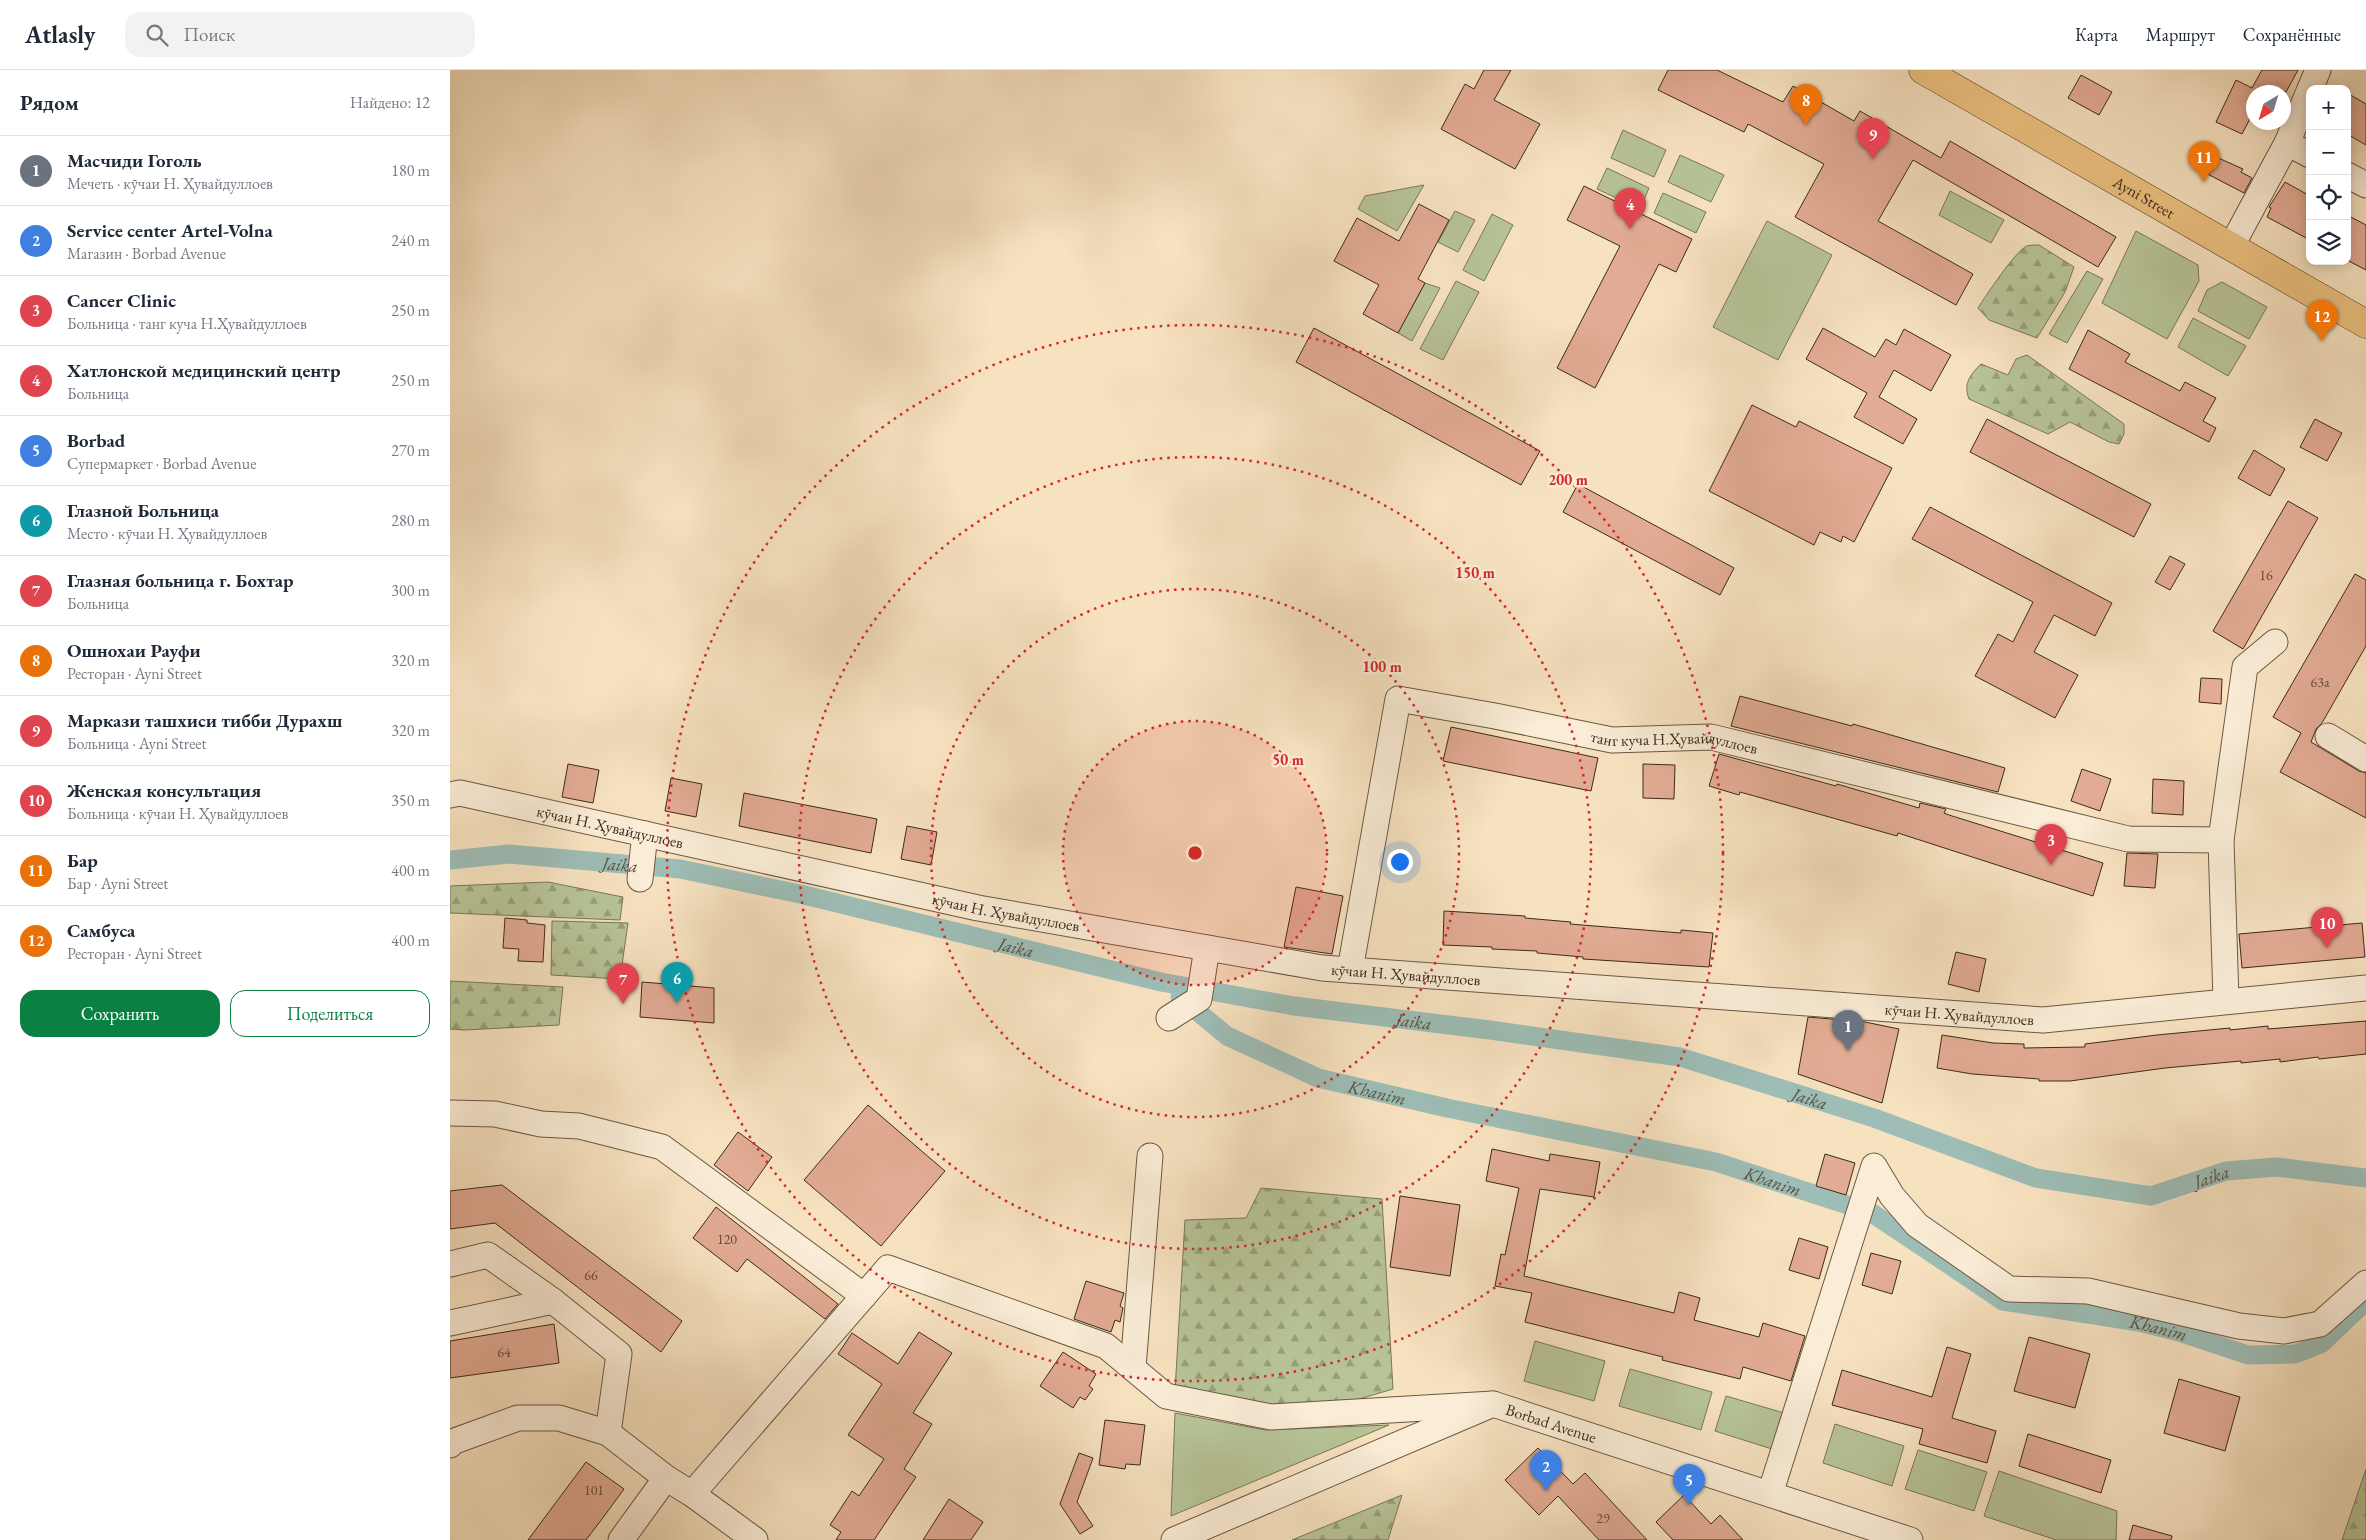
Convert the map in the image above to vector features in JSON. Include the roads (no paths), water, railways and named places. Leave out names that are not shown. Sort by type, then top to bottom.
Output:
[{"type":"main road","name":"Ayni Street","points":[[1923,70],[2366,324]]},
{"type":"street","points":[[2312,85],[2318,70]]},
{"type":"street","points":[[2232,247],[2287,144],[2306,99]]},
{"type":"street","points":[[2287,144],[2306,154]]},
{"type":"street","points":[[2351,177],[2366,185]]},
{"type":"street","points":[[2226,1002],[2221,840],[2245,667],[2275,642]]},
{"type":"street","name":"танг куча Н.Ҳувайдуллоев","points":[[1350,970],[1398,699],[1495,716],[1612,740],[1710,737],[2128,839],[2221,840]]},
{"type":"street","points":[[2328,736],[2366,758]]},
{"type":"street","name":"кӯчаи Н. Ҳувайдуллоев","points":[[455,794],[978,908],[1322,968],[2043,1020],[2366,988]]},
{"type":"street","points":[[640,879],[645,834]]},
{"type":"street","points":[[1169,1018],[1199,999],[1207,948]]},
{"type":"street","points":[[450,1113],[495,1114],[541,1124],[579,1126],[662,1146],[864,1296]]},
{"type":"street","points":[[1133,1368],[1150,1156]]},
{"type":"street","points":[[1770,1494],[1874,1166],[1892,1196],[1917,1225],[2009,1290],[2088,1291],[2239,1326],[2284,1331],[2320,1324],[2366,1283]]},
{"type":"street","points":[[450,1264],[488,1255],[553,1301],[619,1354],[608,1433]]},
{"type":"street","points":[[692,1494],[888,1268],[1106,1346],[1166,1396],[1271,1417],[1493,1404]]},
{"type":"street","points":[[450,1323],[553,1301]]},
{"type":"street","name":"Borbad Avenue","points":[[1174,1540],[1493,1404],[1910,1540]]},
{"type":"street","points":[[450,1445],[452,1442],[491,1426],[518,1418],[559,1418],[608,1433],[666,1478],[692,1494],[756,1540]]},
{"type":"street","points":[[621,1540],[666,1478]]},
{"type":"waterway","name":"Jaika","points":[[450,860],[509,854],[680,869],[800,894],[1161,982],[1294,1006],[1490,1030],[1680,1057],[1874,1118],[2036,1178],[2151,1196],[2226,1171],[2277,1167],[2366,1178]]},
{"type":"waterway","name":"Khanim","points":[[1180,997],[1227,1036],[1318,1078],[1447,1108],[1716,1162],[1872,1213],[2003,1301],[2139,1322],[2179,1332],[2248,1355],[2295,1354],[2321,1344],[2366,1301]]},
{"type":"place","name":"Ошнохаи Рауфи","points":[[1806,125]]},
{"type":"place","name":"Маркази ташхиси тибби Дурахш","points":[[1873,159]]},
{"type":"place","name":"Бар","points":[[2204,182]]},
{"type":"place","name":"Хатлонской медицинский центр","points":[[1630,229]]},
{"type":"place","name":"Самбуса","points":[[2322,341]]},
{"type":"place","name":"Cancer Clinic","points":[[2051,865]]},
{"type":"place","name":"Женская консультация","points":[[2327,948]]},
{"type":"place","name":"Глазной Больница","points":[[677,1003]]},
{"type":"place","name":"Глазная больница г. Бохтар","points":[[623,1004]]},
{"type":"place","name":"Масчиди Гоголь","points":[[1848,1051]]},
{"type":"place","name":"Service center Artel-Volna","points":[[1546,1491]]},
{"type":"place","name":"Borbad","points":[[1689,1505]]}]
